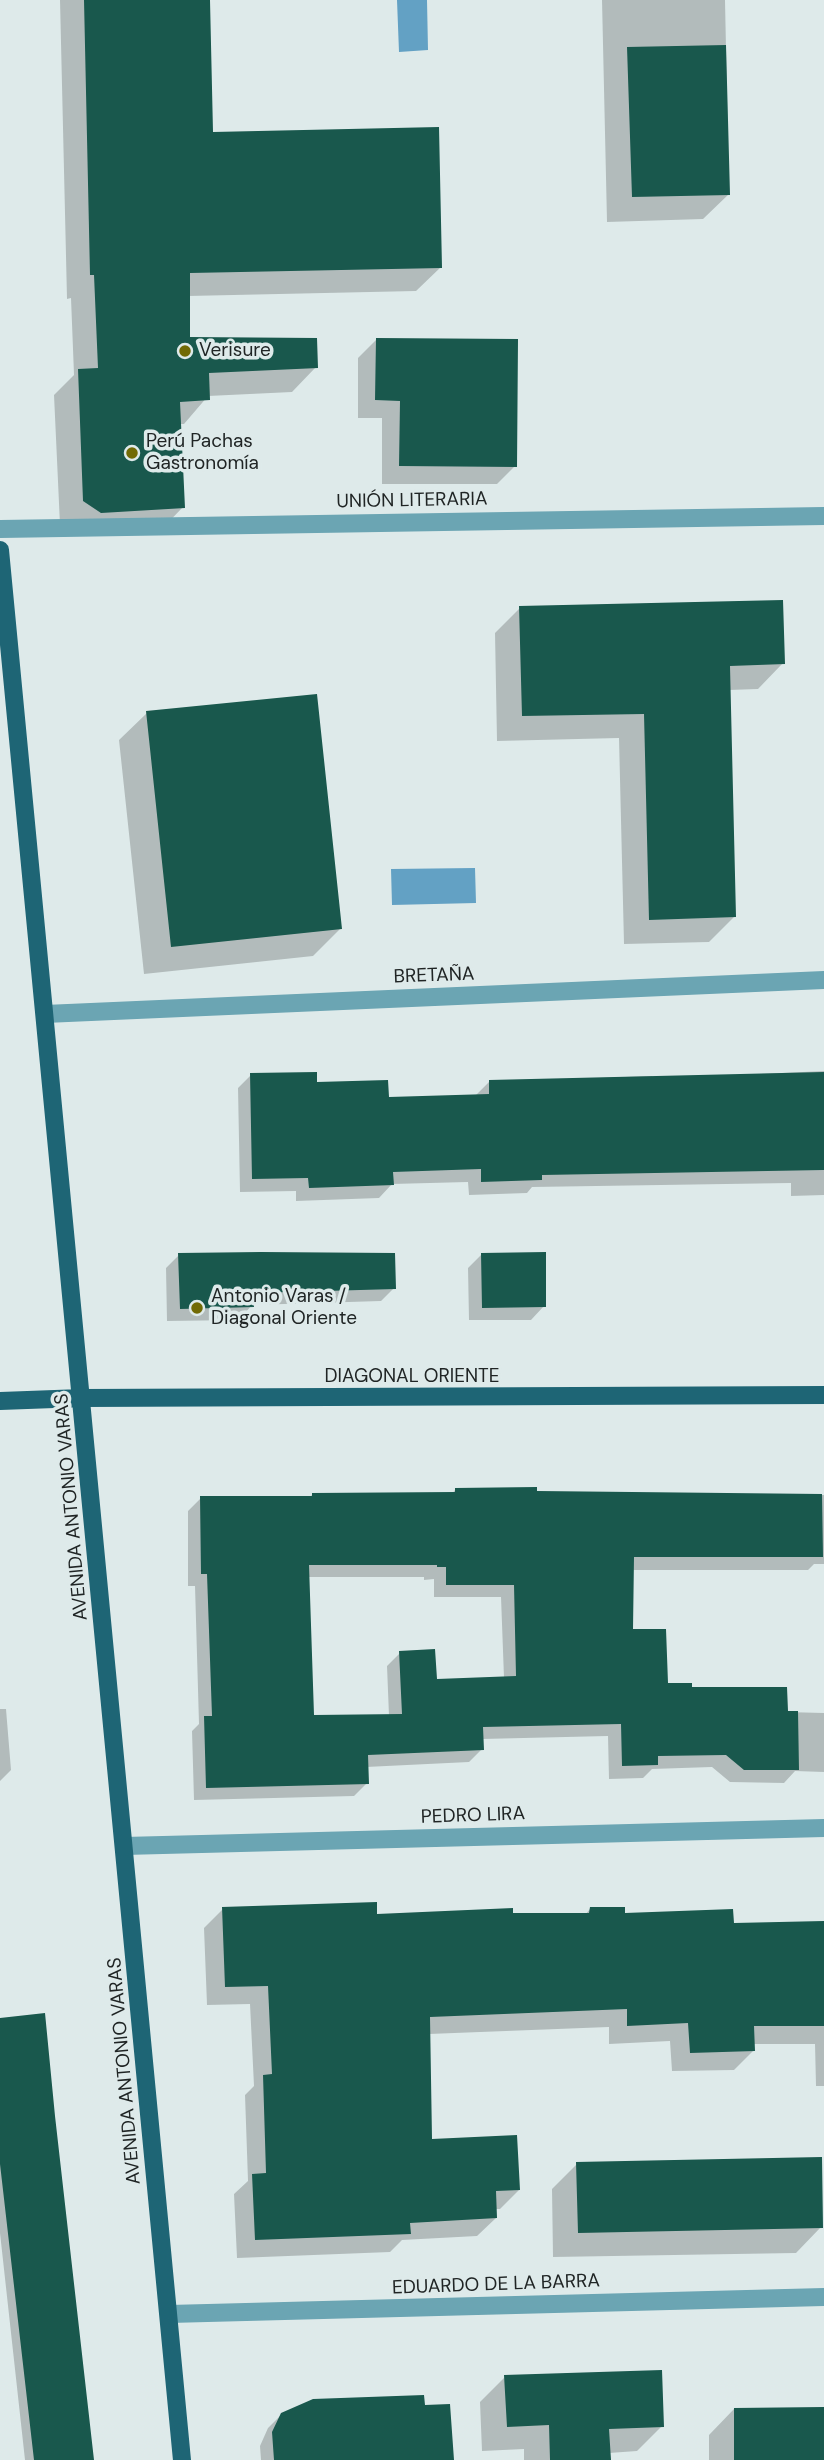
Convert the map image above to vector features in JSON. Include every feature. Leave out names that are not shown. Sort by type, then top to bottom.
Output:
[{"type":"main road","name":"AVENIDA ANTONIO VARAS","points":[[0,550],[182,2460]]},
{"type":"main road","name":"DIAGONAL ORIENTE","points":[[0,1401],[82,1398],[824,1395]]},
{"type":"street","name":"UNIÓN LITERARIA","points":[[0,529],[824,516]]},
{"type":"street","name":"BRETAÑA","points":[[45,1014],[824,980]]},
{"type":"street","name":"PEDRO LIRA","points":[[124,1846],[824,1828]]},
{"type":"street","name":"EDUARDO DE LA BARRA","points":[[169,2314],[824,2297]]},
{"type":"water","points":[[397,0],[427,0],[428,50],[399,52]]},
{"type":"water","points":[[475,868],[476,903],[392,905],[391,869]]},
{"type":"building","points":[[84,0],[210,0],[213,132],[439,127],[442,268],[190,273],[190,337],[317,338],[318,368],[209,373],[210,400],[180,402],[185,508],[101,513],[83,501],[78,369],[98,368],[94,275],[90,275]]},
{"type":"building","points":[[726,45],[730,195],[632,197],[627,47]]},
{"type":"building","points":[[376,338],[518,339],[517,467],[399,466],[400,401],[375,400]]},
{"type":"building","points":[[783,600],[785,664],[730,666],[736,917],[649,920],[644,714],[522,716],[519,606]]},
{"type":"building","points":[[317,694],[342,929],[171,947],[146,711]]},
{"type":"building","points":[[317,1072],[317,1082],[388,1080],[389,1097],[489,1094],[489,1080],[824,1072],[824,1170],[542,1175],[542,1180],[481,1182],[481,1169],[393,1172],[394,1185],[309,1188],[308,1178],[252,1179],[250,1073]]},
{"type":"building","points":[[546,1252],[546,1307],[482,1308],[481,1253]]},
{"type":"building","points":[[178,1253],[395,1253],[396,1289],[253,1293],[254,1307],[180,1309]]},
{"type":"building","points":[[537,1487],[537,1491],[822,1494],[823,1557],[634,1557],[633,1629],[666,1629],[668,1683],[692,1683],[692,1687],[787,1687],[788,1711],[798,1711],[799,1770],[744,1770],[726,1755],[658,1756],[658,1765],[622,1766],[621,1724],[483,1727],[484,1750],[368,1755],[369,1784],[206,1788],[204,1716],[212,1716],[207,1574],[201,1574],[200,1496],[455,1492],[455,1488]],"holes":[[[309,1565],[446,1567],[446,1585],[514,1585],[516,1676],[437,1679],[435,1649],[399,1651],[402,1714],[314,1715]]]},
{"type":"building","points":[[377,1902],[377,1914],[513,1908],[513,1913],[589,1913],[590,1907],[625,1907],[625,1913],[733,1909],[734,1923],[824,1921],[824,2026],[754,2026],[755,2051],[690,2053],[688,2023],[627,2026],[627,2009],[430,2017],[432,2139],[517,2135],[520,2190],[496,2191],[497,2218],[410,2223],[411,2234],[255,2240],[252,2174],[266,2173],[263,2075],[272,2074],[268,1986],[225,1987],[222,1907]]},
{"type":"building","points":[[45,2013],[94,2460],[34,2460],[0,2164],[0,2018]]},
{"type":"building","points":[[822,2157],[823,2228],[578,2233],[576,2162]]},
{"type":"building","points":[[662,2370],[664,2427],[609,2429],[611,2460],[550,2460],[549,2425],[507,2427],[504,2375]]},
{"type":"building","points":[[424,2395],[425,2405],[450,2404],[454,2460],[274,2460],[272,2432],[281,2413],[313,2399]]},
{"type":"building","points":[[824,2407],[824,2460],[734,2460],[734,2408]]},
{"type":"place","name":"Verisure","points":[[185,351]]},
{"type":"place","name":"Perú Pachas Gastronomía","points":[[132,453]]},
{"type":"place","name":"Antonio Varas / Diagonal Oriente","points":[[197,1308]]}]
